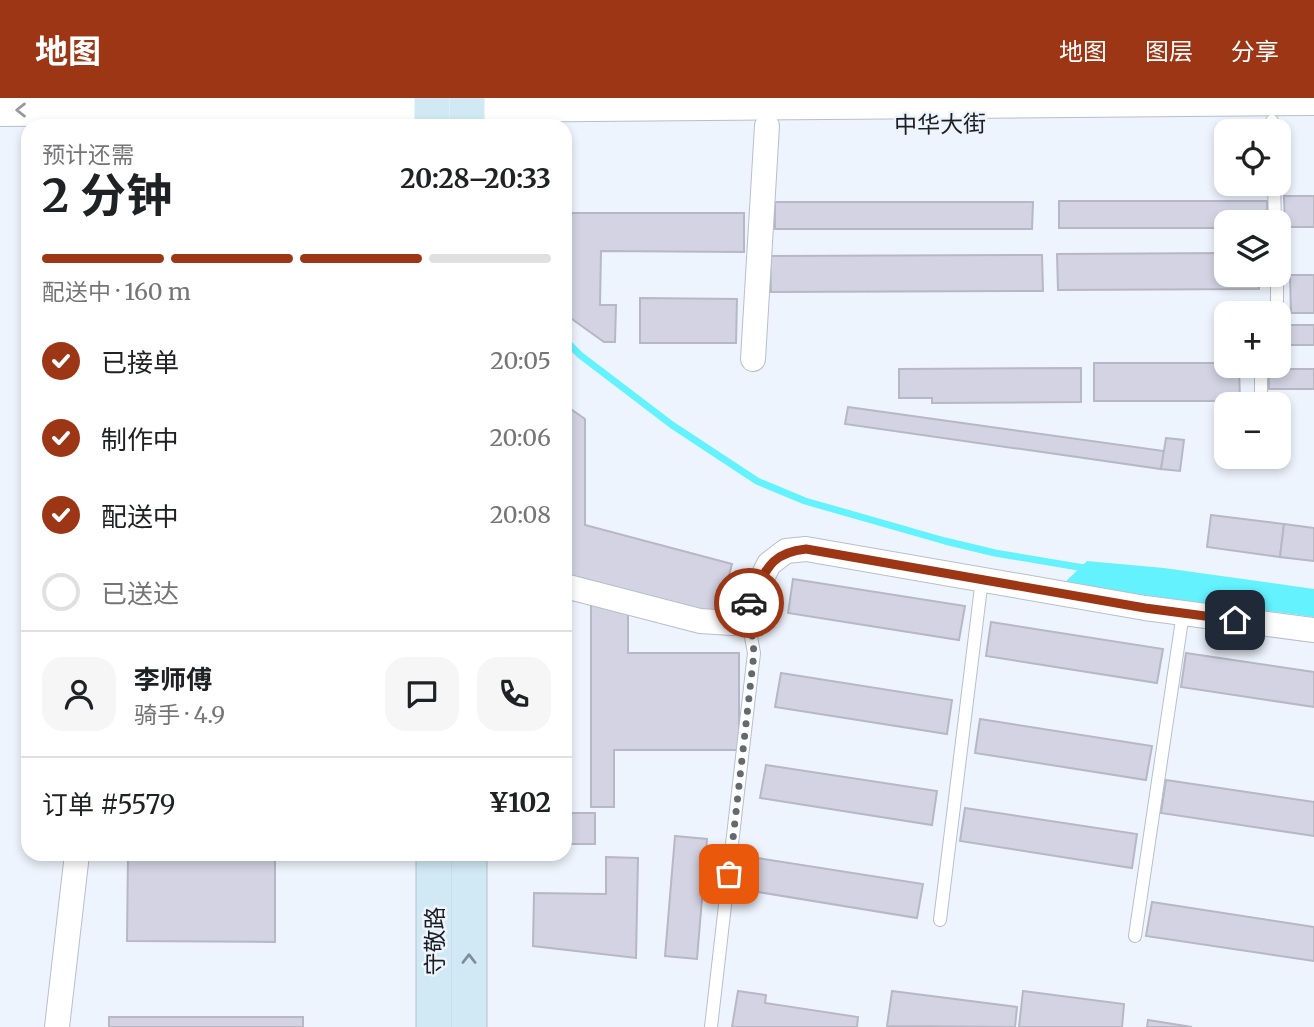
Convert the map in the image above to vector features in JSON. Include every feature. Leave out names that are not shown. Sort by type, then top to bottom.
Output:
[{"type":"main road","name":"守敬路","points":[[433,861],[434,1027]]},
{"type":"main road","name":"守敬路","points":[[469,861],[469,1027]]},
{"type":"street","name":"中华大街","points":[[0,110],[432,111],[920,101],[1168,107],[1234,119]]},
{"type":"street","name":"中华大街","points":[[572,127],[767,126],[1168,107],[1312,105]]},
{"type":"street","name":"中华大街","points":[[1285,119],[1312,105]]},
{"type":"street","points":[[753,359],[767,126]]},
{"type":"street","points":[[0,131],[21,131]]},
{"type":"street","points":[[572,588],[715,623],[732,623],[746,610],[769,564],[786,551],[806,549],[1183,613],[1314,630]]},
{"type":"street","points":[[57,1027],[76,861]]},
{"type":"lane","points":[[940,920],[982,579]]},
{"type":"lane","points":[[710,1027],[754,653],[746,610]]},
{"type":"lane","points":[[1135,936],[1183,613]]},
{"type":"water","points":[[1087,561],[1164,568],[1314,589],[1314,617],[1064,583]]},
{"type":"building","points":[[1284,196],[1314,196],[1314,227],[1291,227],[1291,210],[1284,210]]},
{"type":"building","points":[[1059,201],[1267,201],[1267,210],[1214,210],[1214,228],[1059,228]]},
{"type":"building","points":[[775,202],[1033,202],[1032,229],[775,229]]},
{"type":"building","points":[[572,213],[744,213],[744,252],[601,251],[600,305],[616,305],[615,342],[604,342],[572,319]]},
{"type":"building","points":[[1214,253],[1214,287],[1259,289],[1058,290],[1057,254]]},
{"type":"building","points":[[1042,255],[1043,291],[771,292],[770,256]]},
{"type":"building","points":[[1291,275],[1314,275],[1314,313],[1291,313]]},
{"type":"building","points":[[640,298],[737,299],[736,343],[640,343]]},
{"type":"building","points":[[1291,325],[1314,325],[1314,345],[1291,345]]},
{"type":"building","points":[[1094,363],[1214,363],[1214,378],[1239,378],[1240,392],[1214,392],[1214,401],[1094,401]]},
{"type":"building","points":[[1081,368],[1081,402],[932,403],[932,398],[899,398],[899,369]]},
{"type":"building","points":[[1291,369],[1314,369],[1314,389],[1269,389],[1269,378],[1291,378]]},
{"type":"building","points":[[848,407],[1164,451],[1161,469],[845,424]]},
{"type":"building","points":[[572,410],[585,419],[585,525],[732,564],[719,615],[572,576]]},
{"type":"building","points":[[1166,438],[1184,440],[1180,471],[1161,469]]},
{"type":"building","points":[[1211,515],[1284,524],[1280,557],[1207,547]]},
{"type":"building","points":[[1284,524],[1314,528],[1314,561],[1280,557]]},
{"type":"building","points":[[793,579],[965,606],[959,640],[788,613]]},
{"type":"building","points":[[591,604],[628,611],[628,653],[739,653],[739,750],[614,750],[614,807],[591,807]]},
{"type":"building","points":[[991,622],[1163,649],[1157,683],[986,656]]},
{"type":"building","points":[[1186,653],[1314,672],[1314,707],[1181,687]]},
{"type":"building","points":[[781,673],[952,700],[947,734],[775,707]]},
{"type":"building","points":[[980,719],[1152,746],[1146,780],[975,753]]},
{"type":"building","points":[[766,765],[937,791],[932,825],[760,798]]},
{"type":"building","points":[[1166,780],[1314,802],[1314,836],[1161,813]]},
{"type":"building","points":[[965,808],[1137,834],[1132,868],[960,841]]},
{"type":"building","points":[[572,813],[595,813],[595,844],[572,844]]},
{"type":"building","points":[[675,836],[707,839],[697,959],[665,956]]},
{"type":"building","points":[[606,857],[638,858],[636,958],[533,946],[534,893],[606,894]]},
{"type":"building","points":[[751,857],[923,884],[917,918],[746,890]]},
{"type":"building","points":[[128,861],[275,861],[275,942],[127,941]]},
{"type":"building","points":[[1152,902],[1314,927],[1314,961],[1146,936]]},
{"type":"building","points":[[738,991],[766,995],[765,1003],[858,1017],[857,1027],[732,1027]]},
{"type":"building","points":[[892,991],[1017,1007],[1015,1027],[887,1026]]},
{"type":"building","points":[[1023,991],[1124,1004],[1122,1027],[1019,1027]]},
{"type":"building","points":[[109,1017],[303,1017],[303,1027],[109,1027]]},
{"type":"building","points":[[1148,1020],[1192,1027],[1147,1027]]},
{"type":"waterway","points":[[572,347],[672,425],[757,481],[805,501],[945,541],[995,553],[1090,569]]},
{"type":"way so far","points":[[729,874],[754,653],[746,610],[749,603]]},
{"type":"route","points":[[749,603],[769,564],[786,551],[806,549],[1145,608],[1235,620]]}]
